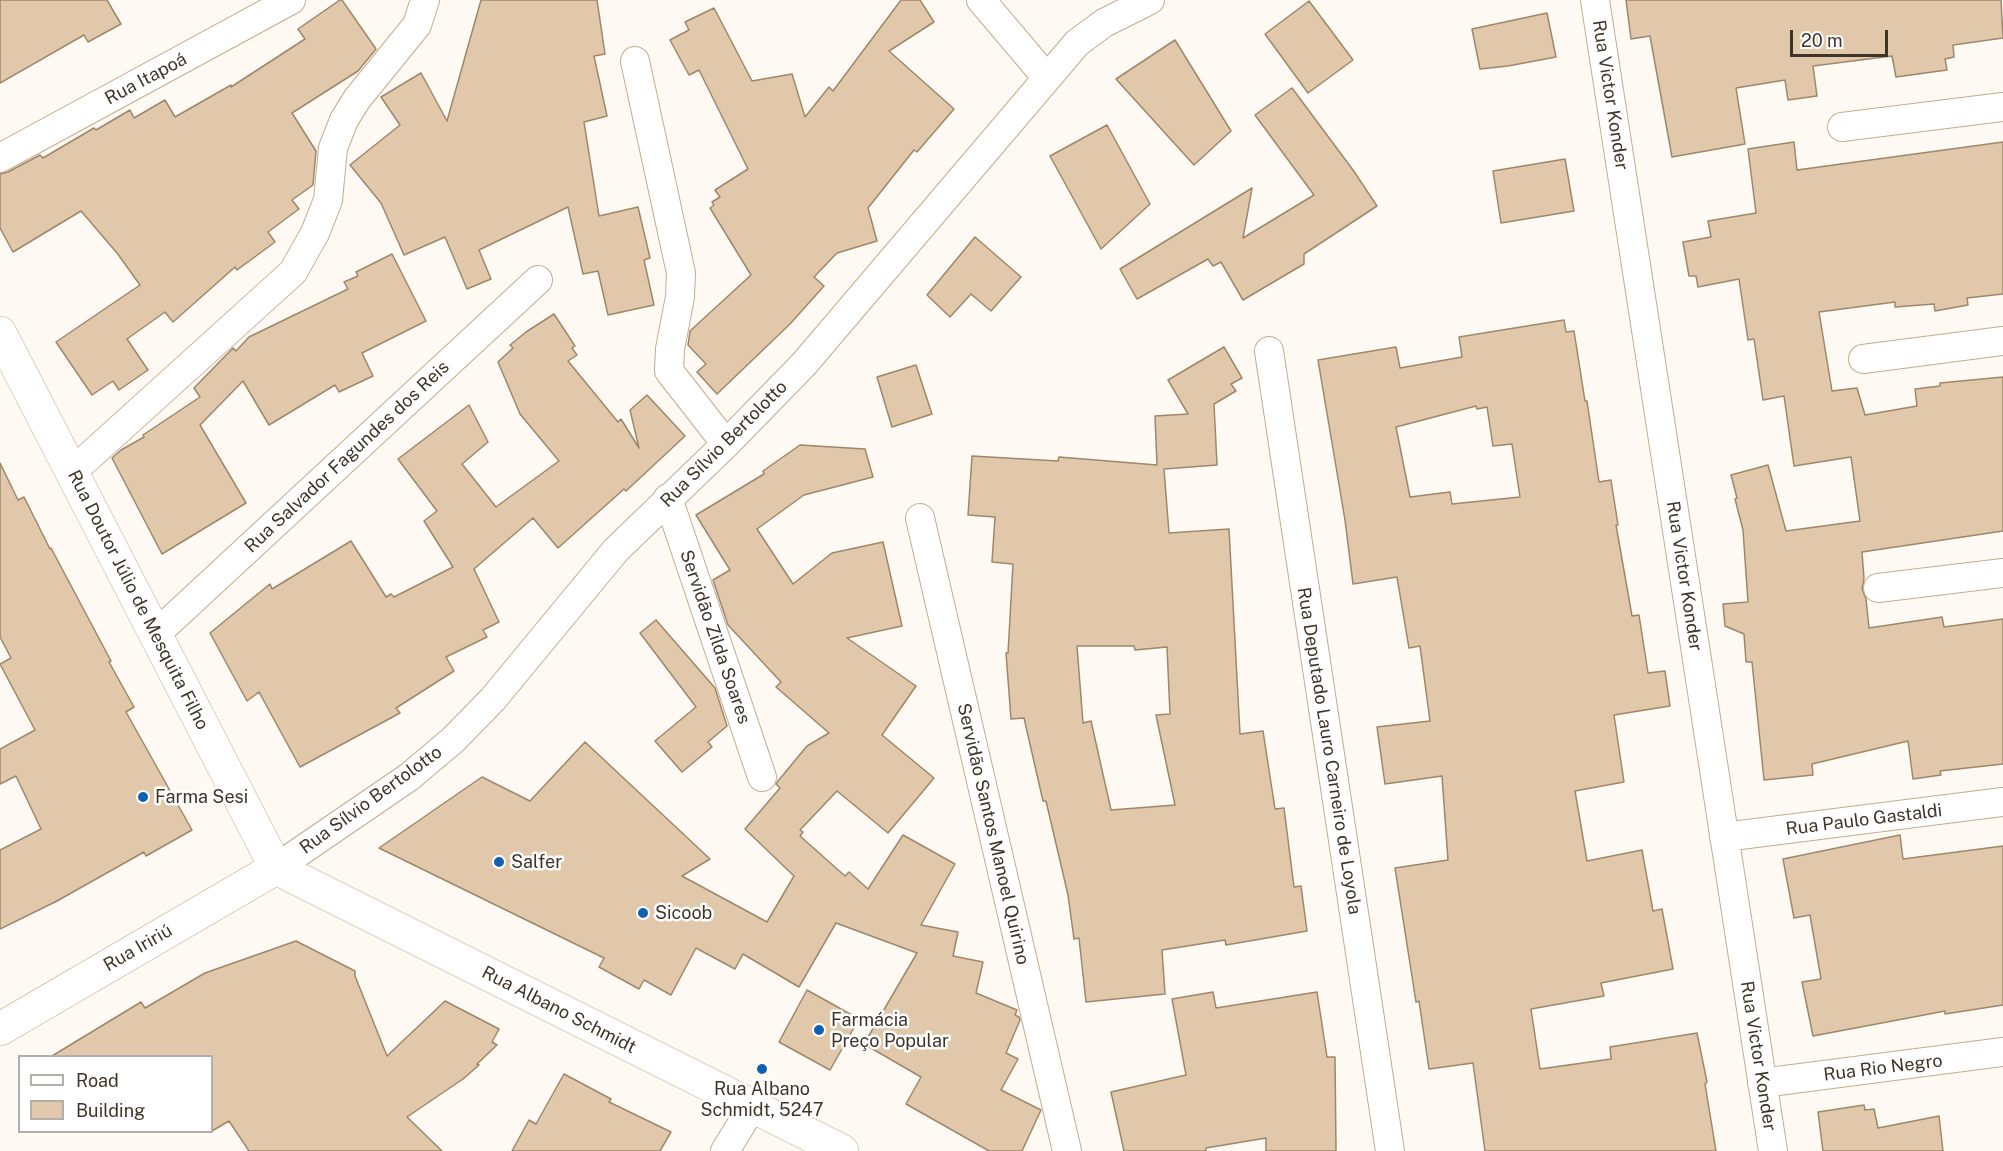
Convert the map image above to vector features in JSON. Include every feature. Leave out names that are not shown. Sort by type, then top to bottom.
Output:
[{"type":"main road","name":"Rua Doutor Júlio de Mesquita Filho","points":[[0,333],[276,868]]},
{"type":"main road","name":"Rua Iririú","points":[[0,1029],[276,868]]},
{"type":"main road","name":"Rua Albano Schmidt","points":[[276,868],[842,1151]]},
{"type":"street","name":"Rua Itapoá","points":[[0,158],[291,0]]},
{"type":"street","points":[[72,472],[293,272],[315,233],[328,200],[333,148],[344,120],[357,99],[417,25],[425,0]]},
{"type":"street","points":[[981,0],[1047,78]]},
{"type":"street","name":"Rua Sílvio Bertolotto","points":[[276,868],[409,777],[453,740],[493,699],[616,550],[726,444],[804,364],[1077,43],[1104,23],[1150,0]]},
{"type":"street","name":"Rua Victor Konder","points":[[1595,0],[1773,1151]]},
{"type":"street","points":[[635,61],[681,273],[681,297],[670,349],[669,371],[726,444]]},
{"type":"street","points":[[1842,127],[2003,107]]},
{"type":"street","name":"Rua Salvador Fagundes dos Reis","points":[[156,634],[537,280]]},
{"type":"street","points":[[1863,359],[2003,342]]},
{"type":"street","name":"Rua Deputado Lauro Carneiro de Loyola","points":[[1269,351],[1390,1151]]},
{"type":"street","name":"Servidão Zilda Soares","points":[[668,498],[762,777]]},
{"type":"street","name":"Servidão Santos Manoel Quirino","points":[[920,518],[1067,1151]]},
{"type":"street","points":[[1878,588],[2003,573]]},
{"type":"street","name":"Rua Paulo Gastaldi","points":[[1724,837],[2003,802]]},
{"type":"street","name":"Rua Rio Negro","points":[[1762,1083],[2003,1052]]},
{"type":"street","points":[[725,1151],[752,1107]]},
{"type":"building","points":[[0,0],[107,0],[121,24],[88,42],[84,35],[0,83]]},
{"type":"building","points":[[340,0],[376,49],[358,71],[292,113],[316,151],[313,185],[292,200],[299,209],[268,232],[275,242],[237,270],[235,267],[173,322],[165,312],[127,339],[148,370],[119,390],[113,381],[92,395],[56,342],[140,285],[117,253],[81,211],[13,252],[0,228],[0,174],[40,155],[43,158],[130,110],[134,118],[165,100],[175,117],[231,85],[231,87],[305,39],[298,29]]},
{"type":"building","points":[[481,0],[597,0],[605,54],[594,56],[607,116],[584,122],[599,216],[638,207],[650,258],[644,260],[654,305],[608,315],[598,271],[583,274],[568,207],[479,250],[491,279],[467,289],[445,237],[404,255],[381,203],[350,165],[400,125],[381,97],[421,73],[447,121]]},
{"type":"building","points":[[901,0],[920,0],[934,22],[889,51],[954,109],[917,152],[914,150],[868,208],[877,241],[837,253],[814,277],[824,286],[790,324],[717,394],[697,372],[706,364],[688,345],[690,331],[751,275],[710,208],[714,205],[712,202],[720,197],[715,190],[748,169],[699,70],[689,75],[670,40],[689,30],[685,22],[714,8],[752,81],[792,74],[805,117],[829,87],[833,91]]},
{"type":"building","points":[[1626,0],[2001,0],[2003,38],[1953,45],[1954,57],[1945,59],[1947,70],[1896,77],[1892,56],[1813,66],[1817,96],[1788,100],[1785,80],[1736,88],[1745,144],[1672,157],[1650,36],[1631,39]]},
{"type":"building","points":[[1309,1],[1353,60],[1308,93],[1265,34]]},
{"type":"building","points":[[1547,13],[1556,57],[1480,69],[1472,29]]},
{"type":"building","points":[[1175,40],[1231,131],[1194,165],[1116,79]]},
{"type":"building","points":[[1292,88],[1377,206],[1304,254],[1304,264],[1243,300],[1221,262],[1213,266],[1208,259],[1137,299],[1120,269],[1252,188],[1243,238],[1314,195],[1255,115]]},
{"type":"building","points":[[1107,125],[1150,204],[1101,249],[1050,156]]},
{"type":"building","points":[[1794,142],[1797,170],[2003,142],[2003,294],[1967,298],[1968,305],[1935,311],[1934,304],[1895,307],[1895,302],[1819,312],[1832,391],[1857,388],[1865,415],[1917,406],[1915,389],[1940,386],[1940,383],[2003,377],[2003,531],[1862,552],[1864,579],[1862,589],[1866,599],[1869,628],[1942,617],[1944,627],[2003,619],[2003,764],[1940,771],[1941,775],[1913,779],[1908,741],[1812,764],[1813,775],[1764,780],[1752,662],[1746,662],[1744,634],[1725,626],[1723,604],[1748,602],[1743,530],[1731,475],[1768,465],[1786,531],[1860,521],[1851,457],[1794,466],[1784,396],[1763,400],[1754,339],[1748,340],[1739,279],[1698,287],[1696,276],[1689,276],[1683,242],[1711,237],[1708,221],[1756,213],[1748,149]]},
{"type":"building","points":[[1565,159],[1574,211],[1501,223],[1493,171]]},
{"type":"building","points":[[975,237],[1021,277],[991,311],[971,294],[950,317],[927,295]]},
{"type":"building","points":[[392,254],[426,321],[362,353],[373,376],[339,392],[335,385],[269,425],[243,381],[200,425],[246,503],[162,554],[112,458],[200,397],[194,388],[233,348],[236,351],[249,337],[348,289],[344,282],[358,276],[356,272]]},
{"type":"building","points":[[554,314],[575,346],[572,348],[577,355],[568,361],[618,422],[621,419],[639,448],[630,410],[647,395],[685,436],[626,491],[624,489],[558,548],[533,518],[474,569],[499,622],[483,630],[487,637],[446,657],[454,671],[396,708],[400,713],[300,767],[259,692],[247,701],[210,633],[270,584],[272,589],[351,541],[386,597],[391,594],[394,597],[453,567],[424,521],[437,511],[398,459],[469,405],[488,442],[462,464],[496,507],[559,461],[520,414],[498,362],[513,348],[510,345]]},
{"type":"building","points":[[1564,320],[1566,332],[1574,331],[1599,482],[1611,480],[1618,525],[1616,525],[1632,616],[1639,615],[1648,673],[1665,671],[1670,706],[1614,715],[1624,782],[1575,791],[1587,861],[1642,850],[1653,911],[1662,909],[1673,969],[1601,983],[1604,996],[1531,1009],[1540,1069],[1611,1059],[1610,1047],[1697,1033],[1707,1082],[1705,1084],[1716,1151],[1485,1151],[1473,1063],[1429,1069],[1395,868],[1448,860],[1442,776],[1385,784],[1377,727],[1430,721],[1420,646],[1409,648],[1397,577],[1353,584],[1345,520],[1318,360],[1396,347],[1400,368],[1462,357],[1459,337]],"holes":[[[1476,406],[1477,409],[1487,407],[1493,446],[1512,444],[1520,497],[1452,504],[1450,492],[1410,497],[1396,427]]]},
{"type":"building","points":[[1224,347],[1242,378],[1231,384],[1236,391],[1214,404],[1217,465],[1164,469],[1169,533],[1229,529],[1240,734],[1263,731],[1275,809],[1284,808],[1294,887],[1301,886],[1307,931],[1226,945],[1225,940],[1162,950],[1165,994],[1086,1002],[1079,938],[1074,939],[1068,895],[1046,801],[1043,801],[1024,718],[1011,719],[1006,653],[1008,653],[1013,564],[992,562],[995,517],[968,515],[972,456],[1058,461],[1059,457],[1157,465],[1155,416],[1188,414],[1168,380]],"holes":[[[1077,646],[1134,646],[1135,650],[1167,647],[1170,714],[1156,715],[1175,805],[1111,810],[1091,721],[1083,723]]]},
{"type":"building","points":[[916,365],[932,414],[892,427],[877,377]]},
{"type":"building","points":[[800,445],[865,449],[873,477],[804,495],[757,529],[793,584],[832,553],[883,542],[902,626],[847,638],[916,686],[882,735],[934,778],[888,833],[837,791],[800,830],[803,832],[800,836],[845,876],[849,872],[868,889],[903,835],[955,864],[921,925],[958,932],[953,956],[983,962],[976,993],[1017,1010],[1015,1015],[1020,1020],[1006,1053],[1018,1059],[1001,1090],[1041,1110],[1022,1151],[989,1151],[906,1104],[921,1077],[864,1044],[917,953],[836,923],[799,987],[743,954],[735,969],[696,948],[671,995],[644,980],[639,989],[599,967],[604,958],[379,848],[482,777],[530,801],[585,742],[710,859],[682,876],[767,922],[794,876],[745,829],[780,788],[776,784],[807,746],[829,733],[776,687],[781,682],[728,625],[713,580],[730,570],[696,515],[764,474],[763,471]]},
{"type":"building","points":[[0,463],[18,500],[24,497],[111,661],[109,662],[134,707],[126,712],[192,830],[146,856],[144,852],[57,901],[0,929],[0,850],[41,829],[16,776],[0,784],[0,749],[35,730],[0,664],[11,658],[0,637]]},
{"type":"building","points":[[656,620],[715,688],[727,726],[708,742],[712,747],[682,772],[655,741],[696,707],[640,633]]},
{"type":"building","points":[[1900,835],[1903,859],[2003,846],[2003,1005],[1945,1014],[1945,1011],[1813,1036],[1802,982],[1821,979],[1810,915],[1794,918],[1783,859]]},
{"type":"building","points":[[296,941],[355,971],[387,1056],[445,1001],[499,1029],[492,1042],[497,1045],[463,1079],[407,1117],[442,1151],[249,1151],[229,1121],[213,1130],[213,1055],[54,1055],[141,1002],[145,1008],[205,973]]},
{"type":"building","name":"Farmácia Preço Popular","points":[[807,990],[859,1019],[830,1070],[779,1042]]},
{"type":"building","points":[[1213,992],[1216,1008],[1317,992],[1327,1057],[1335,1057],[1336,1151],[1266,1151],[1266,1138],[1206,1148],[1206,1151],[1124,1151],[1111,1092],[1186,1075],[1172,999]]},
{"type":"building","points":[[564,1074],[611,1099],[609,1102],[671,1132],[660,1151],[512,1151],[529,1120],[536,1124]]},
{"type":"building","points":[[1864,1105],[1865,1110],[1874,1109],[1878,1128],[1939,1116],[1943,1151],[1823,1151],[1818,1112]]},
{"type":"place","name":"Farma Sesi","points":[[143,797]]},
{"type":"place","name":"Salfer","points":[[499,862]]},
{"type":"place","name":"Sicoob","points":[[643,913]]},
{"type":"place","name":"Farmácia Preço Popular","points":[[819,1030]]},
{"type":"place","name":"Rua Albano Schmidt, 5247","points":[[762,1069]]}]
